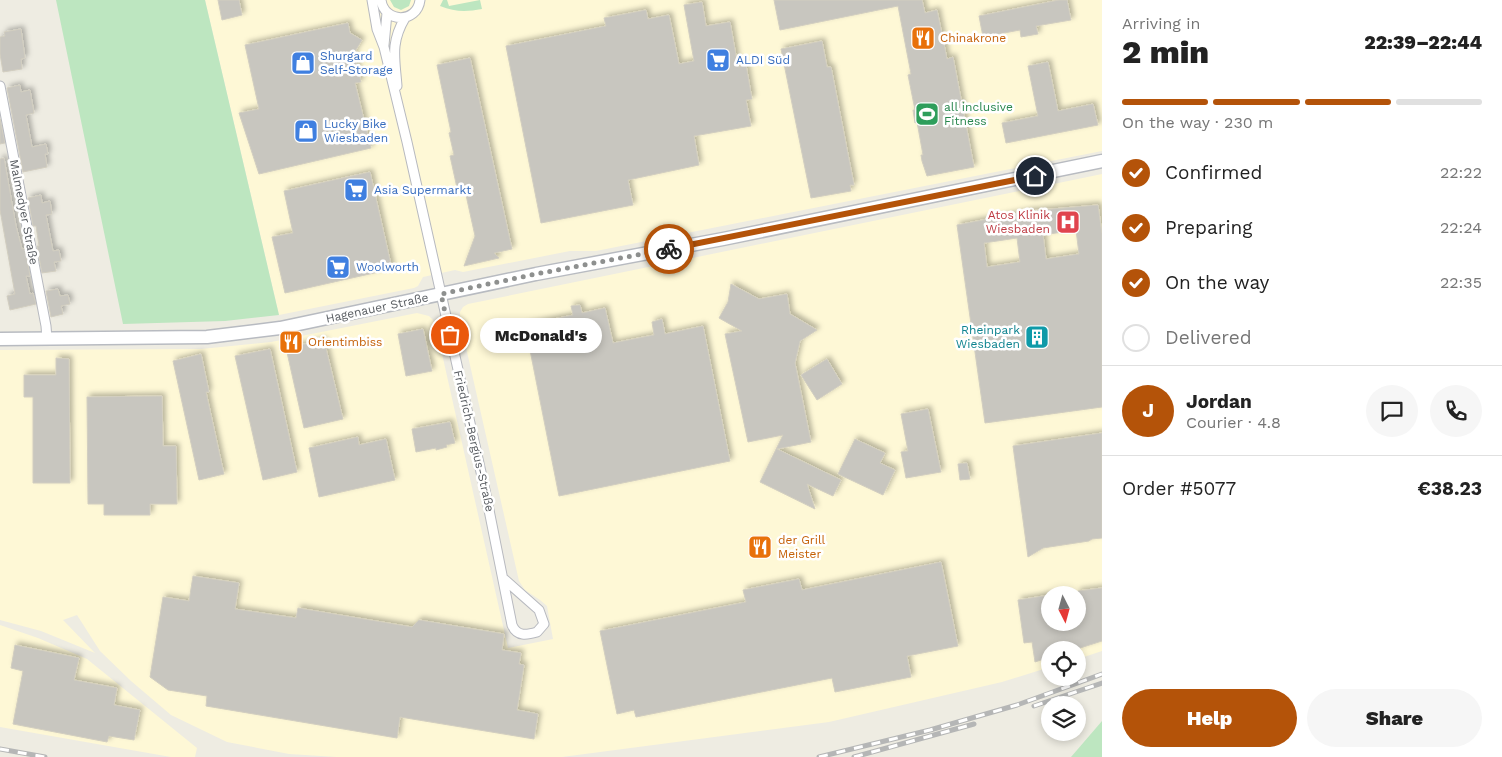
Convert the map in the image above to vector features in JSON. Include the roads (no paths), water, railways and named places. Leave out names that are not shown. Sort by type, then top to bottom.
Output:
[{"type":"street","name":"Friedrich-Bergius-Straße","points":[[372,0],[391,82],[398,99]]},
{"type":"street","name":"Friedrich-Bergius-Straße","points":[[381,0],[387,13],[384,47]]},
{"type":"street","name":"Friedrich-Bergius-Straße","points":[[420,0],[415,12],[404,18],[397,32],[394,50],[398,99],[514,630],[522,635],[538,632],[544,624],[539,610],[504,579]]},
{"type":"street","points":[[387,13],[395,18],[404,18]]},
{"type":"street","name":"Malmedyer Straße","points":[[0,86],[47,339]]},
{"type":"street","name":"Hagenauer Straße","points":[[0,339],[223,336],[280,328],[545,272],[723,239],[1102,162]]},
{"type":"railway","points":[[819,757],[930,730],[1017,705],[1102,674]]},
{"type":"railway","points":[[1034,706],[1102,683]]},
{"type":"railway","points":[[854,757],[974,724]]},
{"type":"railway","points":[[0,749],[45,757]]},
{"type":"place","name":"Chinakrone","points":[[923,38]]},
{"type":"place","name":"ALDI Süd","points":[[718,60]]},
{"type":"place","name":"Shurgard Self-Storage","points":[[303,63]]},
{"type":"place","name":"all inclusive Fitness","points":[[927,114]]},
{"type":"place","name":"Lucky Bike Wiesbaden","points":[[306,131]]},
{"type":"place","name":"Asia Supermarkt","points":[[356,190]]},
{"type":"place","name":"Atos Klinik Wiesbaden","points":[[1068,222]]},
{"type":"place","name":"Woolworth","points":[[338,267]]},
{"type":"place","name":"McDonald's","points":[[450,335]]},
{"type":"place","name":"Rheinpark Wiesbaden","points":[[1037,337]]},
{"type":"place","name":"Orientimbiss","points":[[291,342]]},
{"type":"place","name":"der Grill Meister","points":[[760,547]]}]
